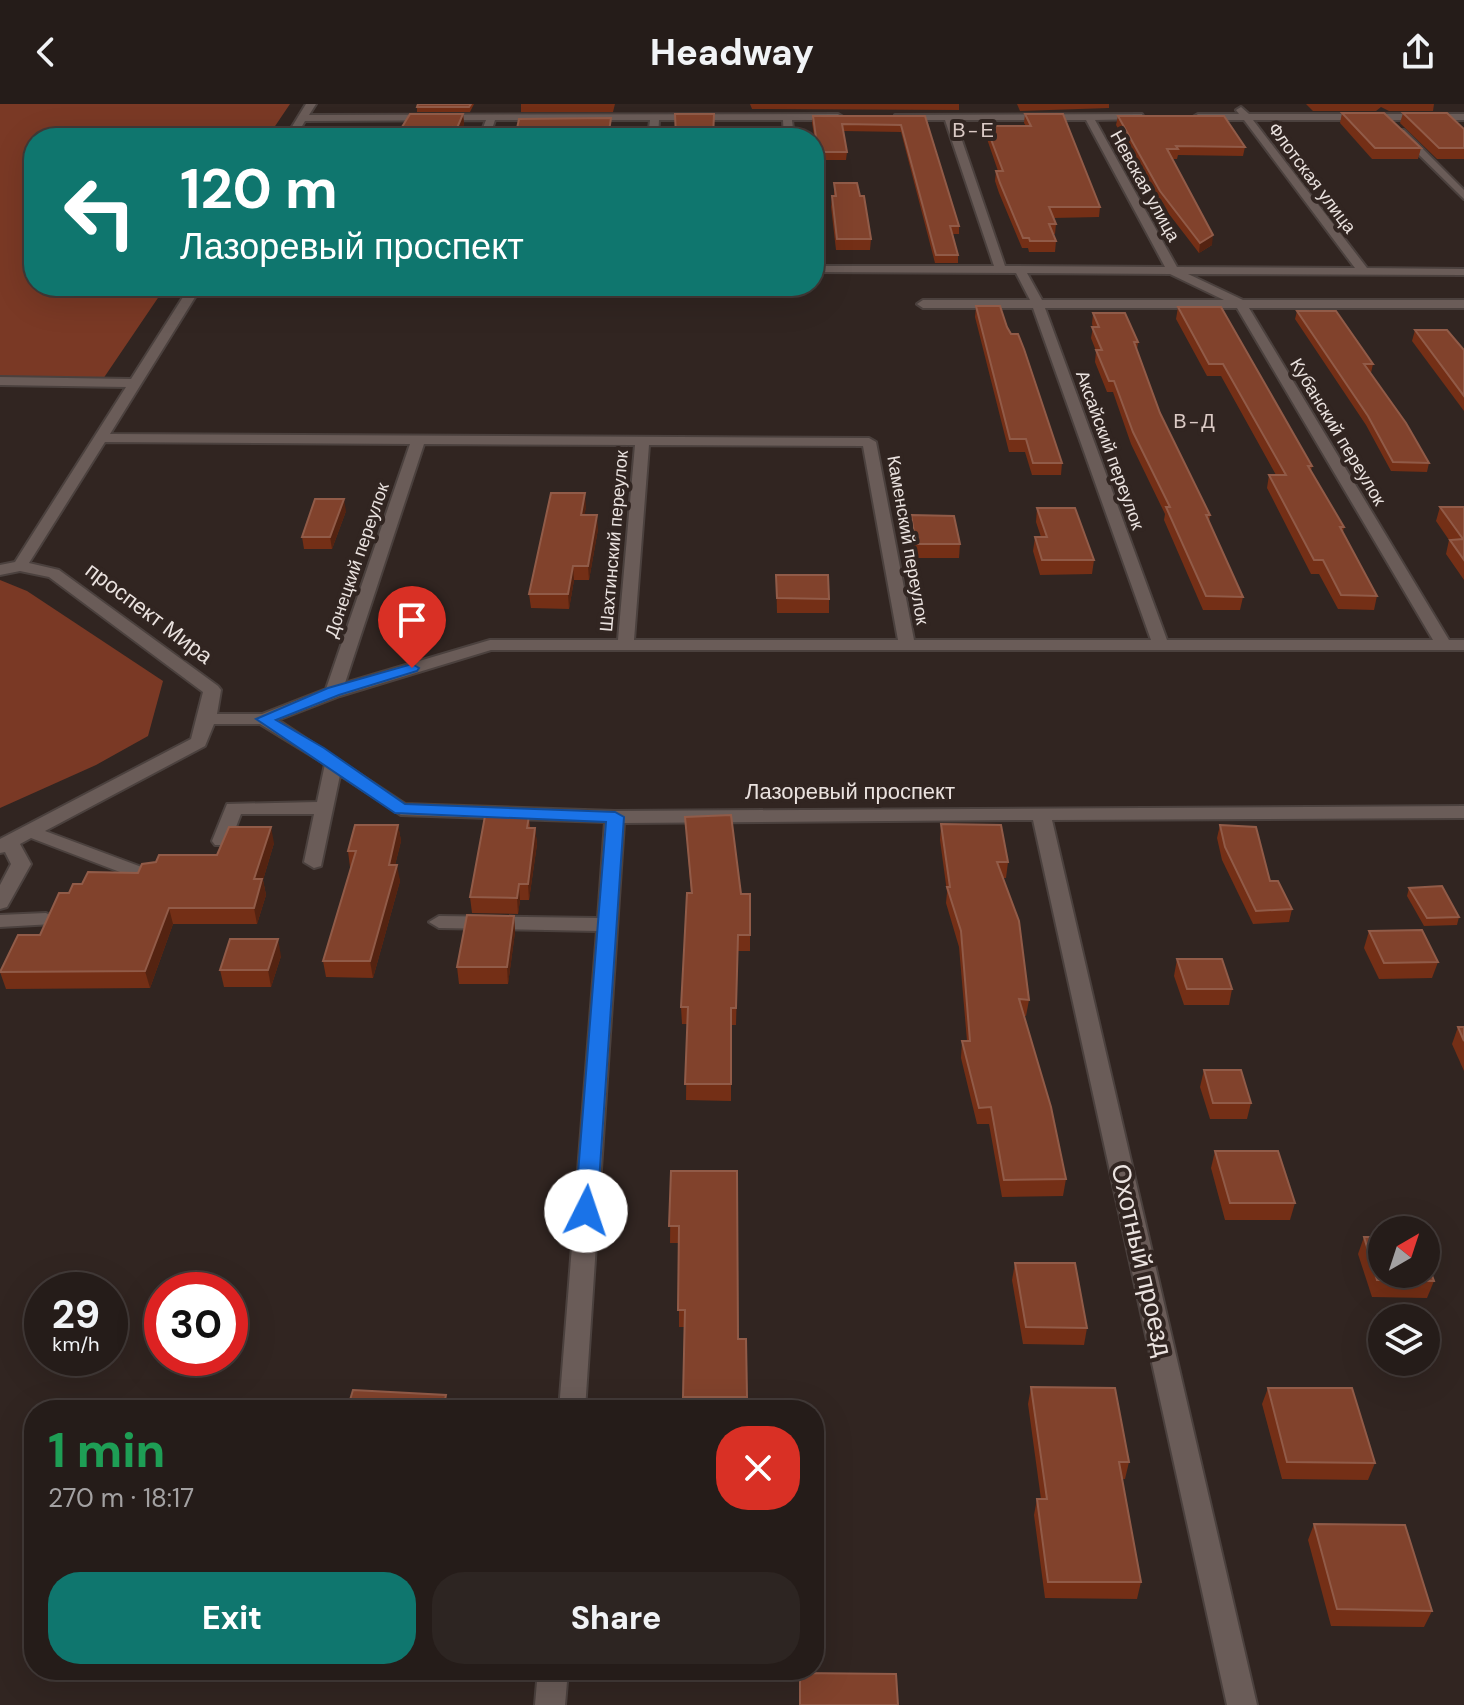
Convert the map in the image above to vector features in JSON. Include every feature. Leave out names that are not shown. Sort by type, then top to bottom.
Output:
[{"type":"street","points":[[296,128],[311,104]]},
{"type":"street","points":[[565,118],[568,104]]},
{"type":"street","points":[[711,104],[711,118]]},
{"type":"street","points":[[984,104],[988,117]]},
{"type":"street","name":"Невская улица","points":[[1121,104],[1128,117]]},
{"type":"street","name":"Флотская улица","points":[[1236,104],[1363,271]]},
{"type":"street","points":[[1373,104],[1464,196]]},
{"type":"street","points":[[302,118],[851,117]]},
{"type":"street","points":[[879,117],[1158,117]]},
{"type":"street","points":[[949,117],[1001,270]]},
{"type":"street","name":"Невская улица","points":[[1089,117],[1173,271]]},
{"type":"street","points":[[1187,117],[1464,117]]},
{"type":"street","points":[[488,128],[491,118]]},
{"type":"street","points":[[654,128],[655,118]]},
{"type":"street","points":[[787,118],[788,128]]},
{"type":"street","points":[[824,269],[1464,272]]},
{"type":"street","name":"Аксайский переулок","points":[[1020,270],[1038,304],[1161,645]]},
{"type":"street","points":[[1173,271],[1241,304]]},
{"type":"street","points":[[1423,272],[1433,282]]},
{"type":"street","points":[[1443,293],[1458,304],[1464,317]]},
{"type":"street","points":[[20,566],[190,296]]},
{"type":"street","points":[[923,304],[1458,304]]},
{"type":"street","name":"Кубанский переулок","points":[[1241,304],[1444,645]]},
{"type":"street","points":[[0,381],[135,383]]},
{"type":"street","points":[[100,438],[642,441]]},
{"type":"street","name":"Донецкий переулок","points":[[334,692],[418,441]]},
{"type":"street","name":"Каменский переулок","points":[[642,441],[869,442],[907,646]]},
{"type":"street","name":"Шахтинский переулок","points":[[626,643],[642,441]]},
{"type":"street","name":"проспект Мира","points":[[0,570],[20,566],[54,573],[212,690],[207,719]]},
{"type":"street","points":[[0,903],[21,864],[4,844],[199,742],[207,719],[264,719],[334,692],[490,645],[1464,645]]},
{"type":"street","name":"Лазоревый проспект","points":[[264,719],[334,762],[401,809],[615,817],[1464,812]]},
{"type":"street","points":[[314,862],[334,762]]},
{"type":"street","points":[[222,841],[234,808],[325,808]]},
{"type":"street","name":"Охотный проезд","points":[[1041,814],[1242,1705]]},
{"type":"street","points":[[573,1400],[615,817]]},
{"type":"street","points":[[29,831],[140,873]]},
{"type":"street","points":[[0,921],[46,919]]},
{"type":"street","points":[[439,922],[607,925]]},
{"type":"street","points":[[550,1705],[552,1680]]},
{"type":"shaded area","points":[[0,104],[290,104],[274,128],[24,128],[24,296],[159,296],[103,379],[0,378]]},
{"type":"shaded area","points":[[0,580],[27,591],[163,681],[148,736],[96,765],[0,808]]},
{"type":"building","points":[[418,104],[471,104],[469,107],[417,107]]},
{"type":"building","points":[[1342,113],[1384,113],[1421,148],[1375,148]]},
{"type":"building","points":[[1403,113],[1447,113],[1464,129],[1464,148],[1439,148]]},
{"type":"building","points":[[410,114],[463,114],[457,128],[402,127]]},
{"type":"building","points":[[675,114],[714,114],[713,128],[676,128]]},
{"type":"building","points":[[1025,114],[1063,114],[1100,207],[1049,207],[1056,224],[1049,224],[1056,241],[1023,238],[996,171],[1003,171],[986,126],[1031,126]]},
{"type":"building","points":[[813,116],[925,116],[959,226],[950,226],[958,255],[936,255],[901,125],[842,124],[847,152],[824,152],[824,128],[815,128]]},
{"type":"building","points":[[1118,116],[1224,116],[1245,147],[1176,146],[1178,149],[1167,149],[1213,235],[1200,243],[1160,191]]},
{"type":"building","points":[[611,118],[610,128],[517,128],[519,119]]},
{"type":"building","points":[[834,183],[857,183],[860,196],[864,196],[871,239],[837,239],[832,196],[836,196]]},
{"type":"building","points":[[976,306],[1000,306],[1011,334],[1018,334],[1062,463],[1033,463],[1026,439],[1010,439]]},
{"type":"building","points":[[1178,307],[1221,307],[1312,466],[1308,466],[1344,527],[1340,527],[1377,596],[1341,595],[1323,560],[1314,560],[1269,475],[1286,475],[1223,364],[1209,364]]},
{"type":"building","points":[[1297,311],[1336,311],[1373,364],[1364,364],[1406,423],[1429,463],[1393,462],[1368,416]]},
{"type":"building","points":[[1093,313],[1125,313],[1138,342],[1134,342],[1160,413],[1210,515],[1206,515],[1243,597],[1206,596],[1166,507],[1170,507],[1133,432],[1114,381],[1109,381],[1096,350],[1102,350],[1092,327],[1099,327]]},
{"type":"building","points":[[1415,330],[1447,330],[1464,350],[1464,396]]},
{"type":"building","points":[[551,493],[585,493],[581,515],[597,515],[588,566],[573,566],[568,594],[529,594]]},
{"type":"building","points":[[315,499],[344,499],[330,537],[302,537]]},
{"type":"building","points":[[1440,507],[1464,507],[1464,560],[1450,540],[1463,539]]},
{"type":"building","points":[[1037,508],[1075,508],[1094,560],[1042,560],[1035,537],[1047,537]]},
{"type":"building","points":[[911,515],[954,516],[960,544],[916,544]]},
{"type":"building","points":[[776,575],[828,575],[829,599],[777,598]]},
{"type":"building","points":[[731,815],[741,894],[750,894],[750,935],[738,935],[736,1008],[731,1008],[731,1084],[685,1084],[688,1007],[681,1007],[687,893],[692,893],[685,817]]},
{"type":"building","points":[[485,816],[529,816],[527,828],[535,828],[528,884],[519,884],[517,898],[470,897]]},
{"type":"building","points":[[941,824],[1001,825],[1008,862],[997,862],[1019,921],[1029,1000],[1019,999],[1051,1107],[1066,1179],[1004,1180],[991,1107],[979,1108],[962,1041],[970,1041],[961,931],[947,887],[950,887]]},
{"type":"building","points":[[355,825],[398,825],[389,865],[397,865],[370,961],[323,961],[356,851],[348,851]]},
{"type":"building","points":[[1220,825],[1256,827],[1270,881],[1278,881],[1292,909],[1256,911],[1225,847]]},
{"type":"building","points":[[229,827],[271,827],[254,879],[262,879],[254,908],[169,908],[145,971],[0,972],[18,935],[40,935],[59,893],[69,893],[73,884],[82,884],[88,872],[138,873],[142,864],[156,862],[159,855],[217,855]]},
{"type":"building","points":[[1442,886],[1459,917],[1427,918],[1409,888]]},
{"type":"building","points":[[467,915],[514,916],[507,967],[457,967]]},
{"type":"building","points":[[1422,930],[1438,962],[1384,963],[1369,931]]},
{"type":"building","points":[[230,939],[278,939],[268,970],[220,970]]},
{"type":"building","points":[[1177,959],[1222,959],[1232,989],[1187,989]]},
{"type":"building","points":[[1458,1027],[1464,1027],[1464,1041]]},
{"type":"building","points":[[1204,1070],[1241,1070],[1251,1103],[1213,1103]]},
{"type":"building","points":[[1215,1151],[1278,1151],[1295,1203],[1230,1203]]},
{"type":"building","points":[[671,1171],[737,1171],[738,1339],[746,1339],[747,1397],[683,1397],[685,1310],[678,1310],[679,1226],[669,1226]]},
{"type":"building","points":[[1015,1263],[1075,1263],[1087,1328],[1026,1327]]},
{"type":"building","points":[[1031,1387],[1115,1388],[1129,1462],[1119,1462],[1141,1582],[1048,1582],[1037,1499],[1047,1499]]},
{"type":"building","points":[[1268,1388],[1352,1388],[1375,1463],[1287,1462]]},
{"type":"building","points":[[353,1390],[446,1395],[445,1400],[350,1400]]},
{"type":"building","points":[[1314,1524],[1405,1525],[1432,1611],[1337,1609]]},
{"type":"building","points":[[824,1673],[896,1674],[898,1705],[800,1705],[800,1680],[824,1680]]},
{"type":"district","name":"В-Е","points":[[974,130]]},
{"type":"district","name":"В-Д","points":[[1195,421]]},
{"type":"route","points":[[412,668],[334,692],[264,719],[319,752],[401,809],[615,817],[586,1211]]}]
